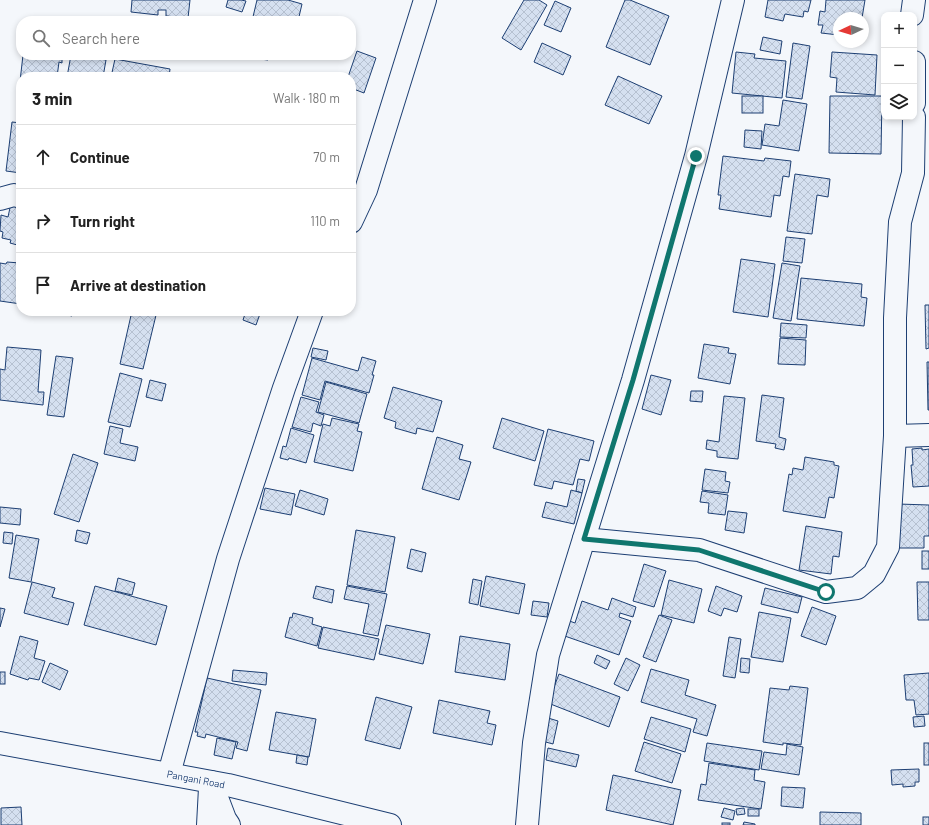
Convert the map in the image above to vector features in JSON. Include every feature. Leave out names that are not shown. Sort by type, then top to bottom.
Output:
[{"type":"street","points":[[356,211],[366,190],[425,0]]},
{"type":"street","points":[[527,825],[534,743],[548,655],[633,380],[696,156],[733,0]]},
{"type":"street","points":[[912,12],[914,0]]},
{"type":"street","points":[[584,539],[699,550],[826,592],[857,588],[874,574],[888,547],[895,436],[895,318],[900,222],[913,173],[914,120]]},
{"type":"street","points":[[0,199],[16,196]]},
{"type":"street","points":[[169,774],[228,559],[284,388],[310,316]]},
{"type":"street","points":[[895,436],[929,434]]},
{"type":"street","name":"Pangani Road","points":[[0,744],[211,782],[390,825]]},
{"type":"street","points":[[208,825],[211,782]]},
{"type":"street","points":[[211,782],[225,819],[229,825]]},
{"type":"building","points":[[132,0],[190,0],[188,16],[166,16],[166,10],[158,10],[158,15],[131,12]]},
{"type":"building","points":[[228,0],[246,1],[242,12],[226,7]]},
{"type":"building","points":[[257,0],[288,0],[302,4],[299,16],[253,16]]},
{"type":"building","points":[[524,0],[539,0],[547,5],[521,50],[502,38]]},
{"type":"building","points":[[625,0],[630,0],[669,16],[650,65],[606,47]]},
{"type":"building","points":[[768,0],[811,0],[808,12],[804,11],[803,17],[785,14],[783,21],[765,17]]},
{"type":"building","points":[[826,0],[865,0],[863,12],[833,12],[833,34],[821,33],[823,25],[818,25],[820,11],[825,12]]},
{"type":"building","points":[[555,1],[571,8],[561,32],[544,25]]},
{"type":"building","points":[[763,37],[782,41],[780,54],[760,50]]},
{"type":"building","points":[[542,43],[571,56],[563,75],[534,62]]},
{"type":"building","points":[[793,43],[810,46],[802,99],[786,97]]},
{"type":"building","points":[[357,51],[376,58],[364,93],[356,90],[356,72],[350,72],[354,60],[356,60]]},
{"type":"building","points":[[736,52],[755,54],[754,58],[786,61],[782,98],[732,93]]},
{"type":"building","points":[[832,52],[877,55],[875,95],[836,92],[837,78],[830,77]]},
{"type":"building","points":[[22,60],[62,60],[62,63],[59,62],[58,72],[21,72]]},
{"type":"building","points":[[70,60],[106,60],[104,72],[68,72]]},
{"type":"building","points":[[115,60],[170,69],[170,72],[112,72]]},
{"type":"building","points":[[618,76],[662,96],[649,124],[605,105]]},
{"type":"building","points":[[742,96],[763,96],[763,113],[742,113]]},
{"type":"building","points":[[830,96],[881,96],[881,154],[829,153]]},
{"type":"building","points":[[783,100],[807,104],[799,151],[762,145],[765,124],[779,126]]},
{"type":"building","points":[[12,122],[16,122],[16,172],[6,171]]},
{"type":"building","points":[[745,130],[762,131],[761,149],[744,147]]},
{"type":"building","points":[[723,156],[764,161],[765,158],[791,161],[789,177],[783,176],[780,196],[774,195],[771,217],[719,209],[721,195],[718,195]]},
{"type":"building","points":[[795,174],[830,179],[828,197],[817,195],[812,234],[787,231]]},
{"type":"building","points":[[11,203],[16,204],[16,245],[10,243],[11,240],[2,238],[3,232],[0,231],[1,215],[8,217]]},
{"type":"building","points":[[786,237],[805,239],[802,263],[783,261]]},
{"type":"building","points":[[741,259],[775,264],[768,317],[733,312]]},
{"type":"building","points":[[7,262],[16,263],[16,303],[0,301],[0,263],[6,264]]},
{"type":"building","points":[[782,263],[800,266],[791,321],[773,318]]},
{"type":"building","points":[[801,278],[862,284],[861,297],[867,298],[864,326],[797,319]]},
{"type":"building","points":[[925,305],[929,305],[929,348],[926,349]]},
{"type":"building","points":[[131,316],[156,316],[143,369],[120,364]]},
{"type":"building","points":[[244,316],[259,316],[256,325],[243,320]]},
{"type":"building","points":[[781,323],[807,325],[806,338],[780,337]]},
{"type":"building","points":[[780,338],[806,340],[805,365],[778,364]]},
{"type":"building","points":[[704,344],[729,348],[728,353],[736,354],[730,384],[698,378]]},
{"type":"building","points":[[7,347],[41,350],[38,392],[44,392],[43,405],[0,400],[0,369],[5,370]]},
{"type":"building","points":[[313,348],[328,351],[326,360],[311,357]]},
{"type":"building","points":[[56,356],[73,358],[64,417],[47,415]]},
{"type":"building","points":[[362,357],[376,361],[369,393],[325,381],[320,400],[302,395],[312,358],[358,371]]},
{"type":"building","points":[[927,362],[929,362],[929,410],[928,410]]},
{"type":"building","points":[[120,373],[142,379],[130,427],[108,422]]},
{"type":"building","points":[[651,375],[671,380],[661,415],[642,409]]},
{"type":"building","points":[[150,380],[166,384],[162,401],[146,397]]},
{"type":"building","points":[[326,382],[367,394],[359,423],[318,412]]},
{"type":"building","points":[[393,387],[442,401],[433,432],[417,428],[416,434],[395,428],[396,422],[384,418]]},
{"type":"building","points":[[691,391],[703,391],[702,402],[690,401]]},
{"type":"building","points":[[762,395],[784,398],[779,437],[786,439],[784,450],[775,448],[776,444],[756,441]]},
{"type":"building","points":[[724,396],[745,398],[738,459],[717,457],[717,451],[706,449],[707,440],[719,442]]},
{"type":"building","points":[[301,397],[319,402],[316,412],[324,415],[321,426],[313,423],[311,432],[292,427]]},
{"type":"building","points":[[332,418],[359,424],[357,431],[362,432],[353,471],[314,462],[323,424],[330,426]]},
{"type":"building","points":[[502,418],[544,431],[535,461],[493,448]]},
{"type":"building","points":[[110,426],[123,429],[120,443],[138,447],[135,461],[104,454]]},
{"type":"building","points":[[291,428],[314,435],[306,463],[289,458],[288,460],[280,458],[283,446],[286,447]]},
{"type":"building","points":[[548,429],[594,441],[589,461],[580,459],[573,485],[554,481],[552,489],[534,485]]},
{"type":"building","points":[[437,437],[463,445],[459,459],[471,462],[459,500],[422,489]]},
{"type":"building","points":[[922,448],[922,450],[929,449],[929,486],[913,487],[911,465],[913,465],[912,449]]},
{"type":"building","points":[[73,454],[98,463],[79,522],[54,514]]},
{"type":"building","points":[[805,457],[834,462],[834,465],[839,466],[834,498],[829,497],[825,518],[783,511],[789,474],[792,475],[793,468],[803,470]]},
{"type":"building","points":[[705,469],[726,472],[725,481],[730,482],[728,493],[702,490]]},
{"type":"building","points":[[578,479],[585,480],[582,493],[576,491]]},
{"type":"building","points":[[265,488],[295,494],[291,515],[260,509]]},
{"type":"building","points":[[300,490],[328,499],[324,515],[295,506]]},
{"type":"building","points":[[571,490],[582,493],[574,524],[542,517],[546,502],[567,507]]},
{"type":"building","points":[[702,491],[728,495],[725,515],[708,513],[709,503],[700,502]]},
{"type":"building","points":[[898,504],[929,505],[929,536],[924,536],[924,548],[897,548]]},
{"type":"building","points":[[0,507],[21,509],[20,525],[0,523]]},
{"type":"building","points":[[728,511],[747,513],[744,533],[725,530]]},
{"type":"building","points":[[806,526],[842,532],[839,557],[833,556],[831,574],[799,570]]},
{"type":"building","points":[[77,530],[90,533],[87,544],[75,541]]},
{"type":"building","points":[[356,530],[395,537],[385,592],[347,585]]},
{"type":"building","points":[[4,532],[13,533],[12,544],[3,543]]},
{"type":"building","points":[[16,535],[39,539],[31,582],[9,578]]},
{"type":"building","points":[[411,549],[426,553],[422,572],[407,568]]},
{"type":"building","points":[[922,551],[929,551],[929,569],[922,569]]},
{"type":"building","points":[[644,564],[666,571],[654,607],[633,601]]},
{"type":"building","points":[[486,576],[525,584],[519,614],[480,606]]},
{"type":"building","points":[[118,578],[135,583],[132,595],[115,591]]},
{"type":"building","points":[[473,579],[482,581],[478,605],[469,603]]},
{"type":"building","points":[[669,580],[702,589],[694,623],[661,615]]},
{"type":"building","points":[[32,582],[55,588],[52,597],[74,603],[68,625],[24,613]]},
{"type":"building","points":[[917,582],[929,582],[929,620],[918,620]]},
{"type":"building","points":[[95,586],[167,606],[156,645],[84,625]]},
{"type":"building","points":[[316,586],[334,590],[332,603],[313,598]]},
{"type":"building","points":[[347,586],[387,594],[378,636],[363,633],[369,604],[344,599]]},
{"type":"building","points":[[716,586],[742,596],[737,612],[724,608],[721,616],[708,611]]},
{"type":"building","points":[[765,588],[802,597],[798,613],[761,604]]},
{"type":"building","points":[[612,598],[636,607],[633,617],[620,613],[619,617],[631,621],[619,655],[559,634],[564,619],[575,623],[582,601],[608,610]]},
{"type":"building","points":[[533,601],[549,603],[547,617],[531,615]]},
{"type":"building","points":[[812,607],[836,616],[826,645],[801,636]]},
{"type":"building","points":[[0,608],[5,609],[0,627]]},
{"type":"building","points":[[759,612],[791,618],[783,662],[751,657]]},
{"type":"building","points":[[293,613],[313,618],[312,624],[322,627],[317,646],[285,637],[290,617],[292,618]]},
{"type":"building","points":[[659,615],[672,620],[656,662],[643,657]]},
{"type":"building","points":[[386,625],[430,634],[423,664],[379,654]]},
{"type":"building","points":[[323,627],[379,639],[374,660],[318,648]]},
{"type":"building","points":[[20,636],[38,641],[34,658],[45,661],[39,680],[29,678],[28,680],[10,674]]},
{"type":"building","points":[[460,636],[510,644],[505,680],[455,672]]},
{"type":"building","points":[[729,637],[741,639],[735,678],[723,676]]},
{"type":"building","points":[[597,655],[610,661],[606,669],[594,663]]},
{"type":"building","points":[[626,658],[640,665],[628,691],[614,684]]},
{"type":"building","points":[[741,658],[750,659],[749,673],[740,672]]},
{"type":"building","points":[[50,663],[68,671],[60,690],[42,682]]},
{"type":"building","points":[[651,669],[689,680],[685,695],[716,705],[707,736],[693,732],[697,719],[641,702]]},
{"type":"building","points":[[233,670],[267,673],[266,685],[232,681]]},
{"type":"building","points":[[0,672],[5,672],[5,684],[0,684]]},
{"type":"building","points":[[929,673],[929,714],[916,715],[914,700],[906,700],[904,675]]},
{"type":"building","points":[[559,674],[620,697],[609,727],[548,703]]},
{"type":"building","points":[[207,678],[261,690],[247,751],[236,748],[238,742],[206,734],[205,738],[197,736],[198,732],[195,732]]},
{"type":"building","points":[[790,686],[808,688],[801,745],[783,743],[783,745],[763,742],[770,688],[789,690]]},
{"type":"building","points":[[376,697],[412,707],[400,749],[365,740]]},
{"type":"building","points":[[439,700],[490,711],[487,723],[496,725],[492,745],[433,733]]},
{"type":"building","points":[[276,712],[316,719],[309,757],[269,750]]},
{"type":"building","points":[[924,716],[925,726],[914,727],[913,717]]},
{"type":"building","points":[[651,717],[691,729],[685,752],[644,739]]},
{"type":"building","points":[[548,718],[558,721],[553,744],[542,741]]},
{"type":"building","points":[[217,738],[236,742],[232,759],[214,755]]},
{"type":"building","points":[[644,742],[681,754],[672,783],[635,771]]},
{"type":"building","points":[[707,743],[762,751],[759,770],[704,761]]},
{"type":"building","points":[[924,743],[929,743],[929,765],[924,765]]},
{"type":"building","points":[[787,744],[803,747],[799,775],[761,769],[764,752],[786,755]]},
{"type":"building","points":[[548,748],[579,755],[576,767],[546,760]]},
{"type":"building","points":[[297,755],[308,757],[307,765],[296,763]]},
{"type":"building","points":[[709,763],[755,770],[754,780],[765,782],[761,809],[698,800],[701,784],[706,785]]},
{"type":"building","points":[[919,769],[919,782],[915,782],[915,786],[903,787],[903,784],[892,785],[891,770]]},
{"type":"building","points":[[613,775],[681,790],[673,825],[606,810]]},
{"type":"building","points":[[782,787],[805,788],[803,808],[781,806]]},
{"type":"building","points":[[21,807],[22,825],[1,825],[1,808]]},
{"type":"building","points":[[724,808],[735,811],[733,820],[721,817]]},
{"type":"building","points":[[744,808],[745,814],[737,815],[736,809]]},
{"type":"building","points":[[748,809],[759,809],[759,816],[748,816]]},
{"type":"building","points":[[820,812],[861,813],[861,825],[820,825]]},
{"type":"building","points":[[923,817],[929,817],[929,825],[923,825]]},
{"type":"building","points":[[744,822],[755,824],[755,825],[743,825]]},
{"type":"building","points":[[722,823],[730,823],[730,825],[722,825]]},
{"type":"route","points":[[696,156],[633,380],[584,539],[699,550],[826,592]]}]
